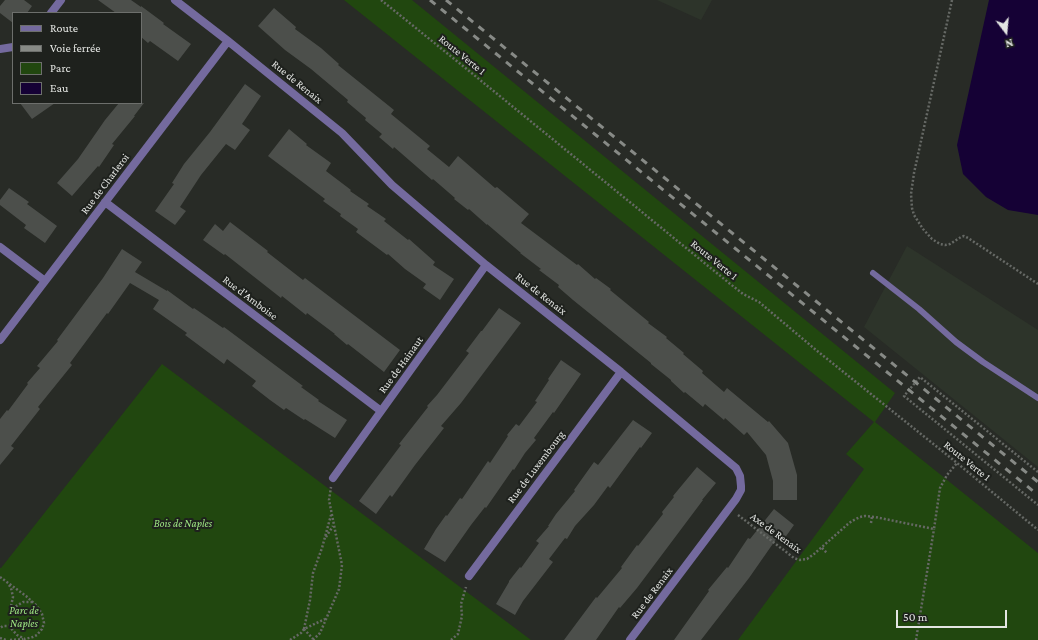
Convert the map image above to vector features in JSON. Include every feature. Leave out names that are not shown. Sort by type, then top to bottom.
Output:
[{"type":"street","points":[[52,12],[61,0]]},
{"type":"street","name":"Rue de Renaix","points":[[175,0],[342,133],[392,185],[486,265],[621,372],[732,465],[738,472],[741,481],[740,490],[736,499],[630,640]]},
{"type":"street","name":"Rue de Charleroi","points":[[0,340],[228,41]]},
{"type":"street","points":[[0,49],[12,48]]},
{"type":"street","name":"Rue d'Amboise","points":[[105,202],[381,411]]},
{"type":"street","points":[[0,247],[45,281]]},
{"type":"street","name":"Rue de Hainaut","points":[[333,478],[486,265]]},
{"type":"street","name":"Rue de Luxembourg","points":[[469,576],[621,372]]},
{"type":"lane","points":[[873,273],[919,309],[956,342],[983,362],[1038,398]]},
{"type":"path","name":"Route Verte 1","points":[[381,0],[729,283],[743,294],[759,302],[1038,530]]},
{"type":"path","points":[[952,0],[914,173],[911,194],[914,215],[923,229],[932,239],[940,244],[950,244],[964,236],[1038,284]]},
{"type":"path","points":[[1038,472],[920,377],[904,396],[1038,505]]},
{"type":"path","points":[[916,640],[940,488],[947,475],[957,463]]},
{"type":"path","points":[[304,629],[313,640],[320,633],[339,589],[342,565],[329,500],[333,478]]},
{"type":"path","name":"Axe de Renaix","points":[[737,514],[797,560],[807,559],[822,548],[852,521],[865,516],[872,516],[934,529]]},
{"type":"path","points":[[304,629],[310,600],[313,573],[331,515]]},
{"type":"path","points":[[872,516],[872,523]]},
{"type":"path","points":[[324,539],[334,526]]},
{"type":"path","points":[[822,548],[827,553]]},
{"type":"path","points":[[451,640],[458,634],[462,616],[461,604],[469,576]]},
{"type":"path","points":[[0,577],[37,606],[42,614],[44,622],[42,629],[37,635],[25,639],[10,640]]},
{"type":"path","points":[[8,583],[13,597],[11,606],[13,608],[23,602],[32,602]]},
{"type":"path","points":[[290,640],[301,633],[304,629],[326,619]]},
{"type":"path","points":[[0,628],[3,626],[9,626],[17,635],[25,639]]},
{"type":"path","points":[[0,638],[6,640]]},
{"type":"shaded area","points":[[657,0],[712,0],[701,20]]},
{"type":"shaded area","points":[[907,246],[1038,330],[1038,467],[864,327]]},
{"type":"green space","points":[[344,0],[412,0],[895,393],[875,422],[1038,553],[1038,640],[738,640],[864,469],[846,454],[874,422]]},
{"type":"green space","name":"Bois de Naples","points":[[162,364],[531,640],[0,640],[0,568]]},
{"type":"water","points":[[989,0],[1038,0],[1038,215],[1008,210],[986,197],[963,174],[957,145]]},
{"type":"building","points":[[5,0],[24,0],[32,6],[28,12],[12,12],[12,22],[0,13],[0,6]]},
{"type":"building","points":[[98,0],[131,0],[191,44],[178,61],[150,41],[148,43],[142,38],[142,12],[115,12]]},
{"type":"building","points":[[274,8],[296,27],[295,29],[321,48],[339,64],[338,65],[394,110],[391,114],[430,146],[427,149],[449,167],[458,156],[495,188],[497,187],[529,214],[521,223],[577,265],[578,264],[595,279],[596,278],[611,289],[610,290],[649,322],[648,323],[667,337],[666,338],[703,371],[702,373],[724,392],[727,388],[768,422],[769,421],[788,443],[797,475],[797,500],[773,500],[773,481],[766,455],[747,432],[744,435],[725,418],[724,420],[705,404],[703,407],[685,392],[684,393],[651,363],[558,287],[559,285],[539,270],[541,269],[469,209],[468,210],[454,199],[455,198],[394,147],[393,149],[379,137],[382,134],[347,102],[348,100],[311,69],[285,50],[258,26]]},
{"type":"building","points":[[245,84],[261,96],[242,124],[250,130],[235,150],[226,144],[201,175],[180,207],[186,211],[175,225],[155,211],[174,184],[172,183],[184,164],[210,132]]},
{"type":"building","points":[[144,103],[112,144],[114,145],[99,167],[98,166],[72,196],[57,183],[78,159],[105,120],[118,104]]},
{"type":"building","points":[[21,104],[54,104],[32,119]]},
{"type":"building","points":[[289,129],[307,144],[306,145],[331,163],[326,171],[351,190],[350,191],[369,204],[367,206],[386,219],[384,221],[408,240],[409,239],[435,262],[433,265],[454,279],[440,300],[423,288],[426,284],[405,269],[388,254],[387,255],[356,232],[358,229],[323,201],[325,199],[268,156]]},
{"type":"building","points":[[9,188],[29,202],[27,204],[57,226],[45,243],[24,228],[26,225],[0,205],[0,200]]},
{"type":"building","points":[[230,222],[303,280],[305,278],[400,350],[384,372],[307,313],[306,315],[282,296],[281,298],[225,254],[224,255],[203,240],[215,224],[223,231]]},
{"type":"building","points":[[122,249],[142,262],[135,272],[167,290],[193,309],[194,308],[223,328],[224,327],[303,386],[301,387],[319,400],[318,401],[347,420],[335,438],[286,408],[284,410],[270,400],[252,386],[256,381],[227,359],[224,364],[185,335],[187,333],[153,309],[159,300],[130,283],[70,363],[72,365],[38,407],[40,409],[11,446],[14,448],[0,465],[0,419],[7,410],[8,411],[28,384],[27,383],[40,368],[37,366],[58,341],[57,340],[103,278]]},
{"type":"building","points":[[499,308],[521,323],[461,403],[441,426],[444,428],[392,497],[390,495],[376,514],[359,501],[401,445],[399,444],[428,407],[427,406],[469,353],[466,351]]},
{"type":"building","points":[[561,360],[581,374],[554,413],[553,412],[534,438],[536,440],[514,470],[513,469],[486,508],[485,507],[471,525],[445,562],[424,549],[446,515],[447,516],[460,498],[462,499],[488,461],[490,463],[508,436],[507,435],[516,424],[519,426],[537,402],[535,401]]},
{"type":"building","points":[[633,420],[652,433],[641,448],[640,447],[610,488],[608,486],[594,505],[575,526],[567,539],[565,538],[549,559],[553,562],[523,601],[515,615],[496,604],[509,581],[520,567],[521,568],[539,543],[536,541],[575,491],[574,490],[594,462],[598,465]]},
{"type":"building","points":[[697,467],[716,483],[637,588],[620,608],[619,607],[596,640],[564,640],[596,597],[597,598],[622,568],[621,567],[637,545],[638,546],[663,514],[662,512],[674,497],[673,496]]},
{"type":"building","points":[[774,509],[794,525],[784,539],[779,535],[749,578],[701,640],[674,640],[709,591],[708,590],[727,567],[728,568],[748,538],[750,539]]},
{"type":"railway","points":[[430,0],[1038,495]]},
{"type":"railway","points":[[446,0],[1038,482]]},
{"type":"park label","name":"Parc de Naples","points":[[24,617]]}]
